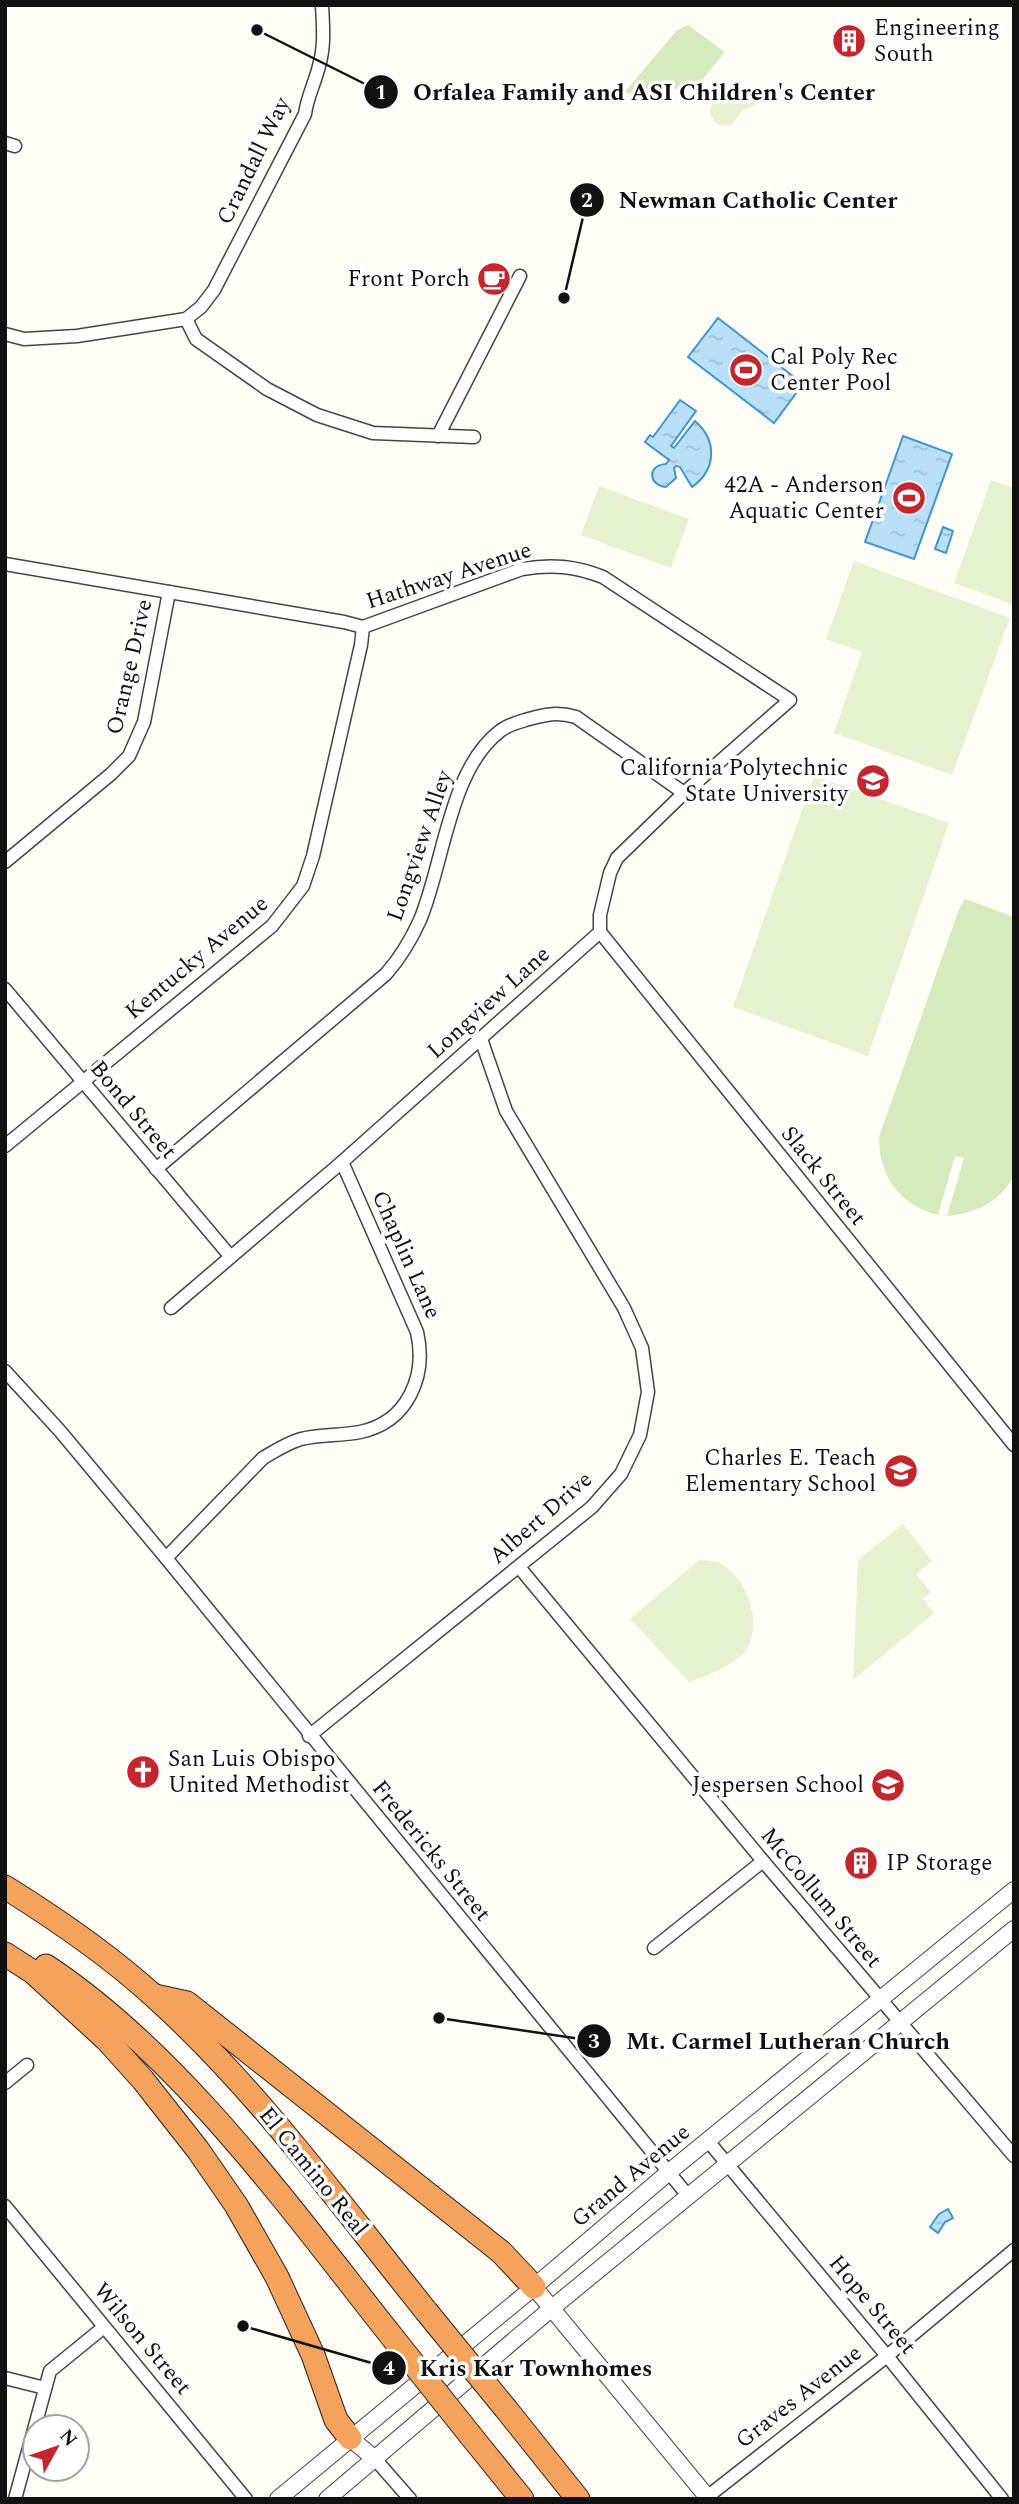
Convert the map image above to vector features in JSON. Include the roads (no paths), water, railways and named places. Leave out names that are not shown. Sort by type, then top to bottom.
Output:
[{"type":"highway","name":"El Camino Real","points":[[5,1887],[108,1957],[155,1996],[242,2087],[578,2499]]},
{"type":"highway","name":"El Camino Real","points":[[5,1939],[90,1998],[170,2071],[245,2153],[522,2499]]},
{"type":"highway","points":[[5,1954],[50,1987],[107,2040],[143,2080],[198,2150],[236,2205],[277,2277],[313,2355],[336,2420],[350,2438]]},
{"type":"highway","points":[[155,1996],[187,2003],[500,2252],[534,2287]]},
{"type":"street","name":"Crandall Way","points":[[186,319],[201,307],[214,290],[298,129],[321,59],[324,33],[322,5]]},
{"type":"street","points":[[438,436],[520,276]]},
{"type":"street","points":[[5,334],[24,339],[78,336],[186,319],[196,339],[267,389],[317,415],[373,433],[474,438]]},
{"type":"street","name":"Hathway Avenue","points":[[5,564],[363,627],[522,569],[544,566],[578,568],[603,577],[790,700],[684,793]]},
{"type":"street","name":"Orange Drive","points":[[5,862],[111,774],[128,755],[144,722],[169,592]]},
{"type":"street","name":"Kentucky Avenue","points":[[5,1146],[272,926],[303,886],[319,830],[363,627]]},
{"type":"street","name":"Longview Alley","points":[[156,1169],[386,974],[400,957],[420,919],[464,775],[490,740],[501,730],[512,724],[562,712],[576,717],[684,793]]},
{"type":"street","points":[[600,932],[600,915],[610,873],[617,858],[684,793]]},
{"type":"street","name":"Longview Lane","points":[[171,1308],[342,1162],[600,932]]},
{"type":"street","name":"Slack Street","points":[[600,932],[1014,1445]]},
{"type":"street","name":"Bond Street","points":[[5,989],[230,1256]]},
{"type":"street","name":"Albert Drive","points":[[309,1736],[592,1507],[621,1474],[640,1435],[648,1392],[642,1348],[624,1308],[506,1111],[481,1039]]},
{"type":"street","name":"Chaplin Lane","points":[[166,1558],[263,1458],[299,1439],[363,1431],[378,1425],[401,1408],[414,1387],[421,1364],[417,1332],[342,1162]]},
{"type":"street","name":"Fredericks Street","points":[[5,1371],[60,1431],[166,1558],[689,2197]]},
{"type":"street","name":"McCollum Street","points":[[519,1567],[899,2023],[1014,2156]]},
{"type":"street","points":[[654,1948],[763,1861]]},
{"type":"street","name":"Grand Avenue","points":[[278,2499],[669,2172],[1014,1890]]},
{"type":"street","points":[[327,2499],[552,2308],[1014,1929]]},
{"type":"street","points":[[5,2083],[27,2064]]},
{"type":"street","name":"Hope Street","points":[[708,2141],[1002,2499]]},
{"type":"street","name":"Wilson Street","points":[[5,2206],[246,2499]]},
{"type":"street","name":"Graves Avenue","points":[[708,2498],[887,2356],[1014,2250]]},
{"type":"street","points":[[534,2287],[708,2498]]},
{"type":"street","points":[[15,2499],[50,2371],[104,2327]]},
{"type":"street","points":[[5,2378],[45,2388]]},
{"type":"street","points":[[350,2438],[375,2459],[410,2499]]},
{"type":"water","name":"Cal Poly Rec Center Pool","points":[[718,318],[803,384],[774,423],[688,357]]},
{"type":"water","points":[[680,400],[696,411],[671,446],[674,448],[695,421],[708,437],[710,464],[692,487],[680,467],[676,466],[676,478],[666,487],[656,483],[652,475],[655,468],[669,460],[645,442],[650,435],[653,437]]},
{"type":"water","name":"42A - Anderson Aquatic Center","points":[[903,436],[952,454],[914,559],[865,542]]},
{"type":"water","points":[[943,527],[953,531],[946,553],[935,549]]},
{"type":"water","points":[[948,2209],[953,2218],[945,2222],[938,2233],[930,2227],[939,2214]]},
{"type":"place","name":"Orfalea Family and ASI Children's Center","points":[[257,30]]},
{"type":"place","name":"Engineering South","points":[[849,41]]},
{"type":"place","name":"Front Porch","points":[[494,279]]},
{"type":"place","name":"Newman Catholic Center","points":[[564,298]]},
{"type":"place","name":"Cal Poly Rec Center Pool","points":[[746,370]]},
{"type":"place","name":"42A - Anderson Aquatic Center","points":[[909,498]]},
{"type":"place","name":"California Polytechnic State University","points":[[873,781]]},
{"type":"place","name":"Charles E. Teach Elementary School","points":[[901,1471]]},
{"type":"place","name":"San Luis Obispo United Methodist","points":[[143,1772]]},
{"type":"place","name":"Jespersen School","points":[[888,1785]]},
{"type":"place","name":"IP Storage","points":[[861,1863]]},
{"type":"place","name":"Mt. Carmel Lutheran Church","points":[[439,2018]]},
{"type":"place","name":"Kris Kar Townhomes","points":[[243,2326]]}]
